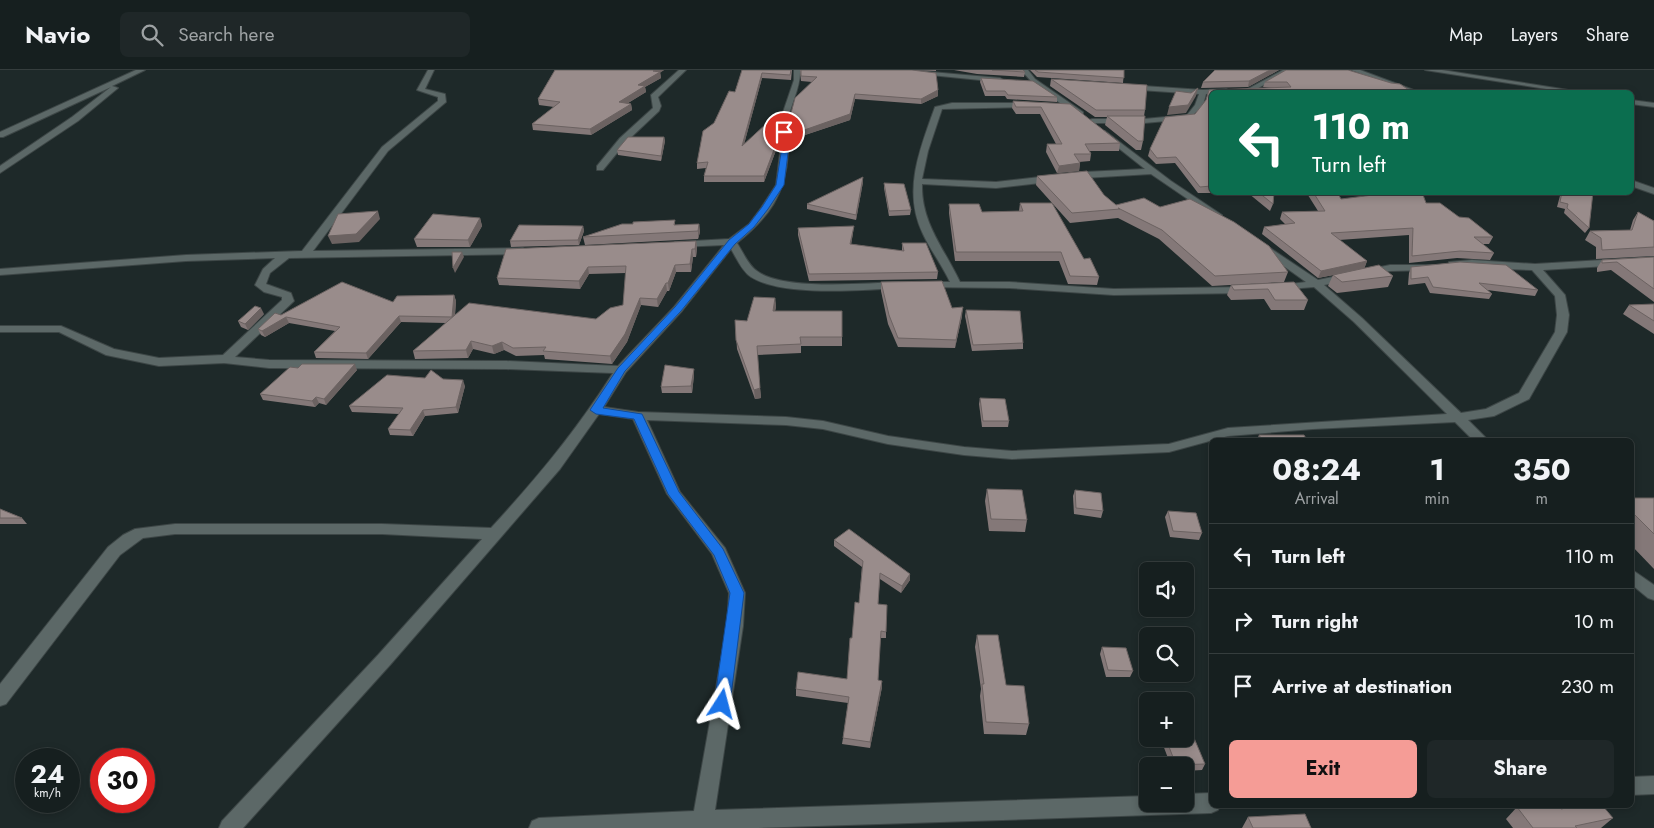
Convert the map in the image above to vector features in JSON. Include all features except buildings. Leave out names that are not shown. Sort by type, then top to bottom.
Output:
[{"type":"street","points":[[0,135],[142,70]]},
{"type":"street","points":[[306,253],[385,149],[442,102],[442,96],[421,90],[431,70]]},
{"type":"street","points":[[600,168],[623,140],[656,109],[654,96],[683,70]]},
{"type":"street","points":[[229,828],[391,653],[555,466],[596,410],[621,370],[678,309],[732,242],[752,226],[780,185],[784,153],[784,121],[797,80],[797,70]]},
{"type":"street","points":[[884,70],[1008,80]]},
{"type":"street","points":[[1024,70],[1033,80],[1092,121],[1168,183],[1224,219]]},
{"type":"street","points":[[1248,90],[1288,70]]},
{"type":"street","points":[[1354,70],[1410,90]]},
{"type":"street","points":[[1428,70],[1563,90]]},
{"type":"street","points":[[0,170],[110,93],[121,80]]},
{"type":"street","points":[[1021,81],[1047,81]]},
{"type":"street","points":[[1123,86],[1209,92]]},
{"type":"street","points":[[1092,121],[1144,121],[1189,117],[1194,113],[1203,92]]},
{"type":"street","points":[[1634,102],[1654,105]]},
{"type":"street","points":[[956,284],[924,227],[915,198],[922,156],[939,108],[952,105],[1070,107]]},
{"type":"street","points":[[917,181],[996,185],[1084,175],[1154,170]]},
{"type":"street","points":[[1634,183],[1654,191]]},
{"type":"street","points":[[1254,240],[1316,284],[1358,320],[1478,438]]},
{"type":"street","points":[[671,244],[732,242]]},
{"type":"street","points":[[732,242],[754,275],[771,281],[822,287],[956,284],[1114,292],[1262,289],[1316,284],[1382,270],[1440,265],[1472,263],[1535,267],[1654,260]]},
{"type":"street","points":[[0,272],[156,259],[306,253],[530,251]]},
{"type":"street","points":[[226,359],[288,301],[287,295],[268,290],[260,285],[261,279],[267,270],[287,254]]},
{"type":"street","points":[[596,410],[638,416],[795,422],[823,425],[888,440],[964,452],[1012,455],[1169,448],[1228,432],[1313,424],[1456,418],[1490,413],[1524,396],[1561,332],[1563,315],[1560,295],[1535,267]]},
{"type":"street","points":[[0,328],[61,329],[110,352],[159,362],[226,359],[269,364],[506,365],[621,370]]},
{"type":"street","points":[[638,416],[674,494],[719,552],[737,593],[735,626],[702,820]]},
{"type":"street","points":[[0,698],[114,551],[128,538],[140,533],[175,529],[283,528],[495,534]]},
{"type":"street","points":[[1634,578],[1654,594]]},
{"type":"street","points":[[1634,786],[1654,785]]},
{"type":"street","points":[[539,828],[702,820],[1209,803]]},
{"type":"route","points":[[722,704],[735,626],[737,593],[729,573],[719,552],[686,507],[674,494],[638,416],[596,410],[621,370],[678,309],[732,242],[752,226],[765,209],[780,185],[784,153],[784,132]]}]
